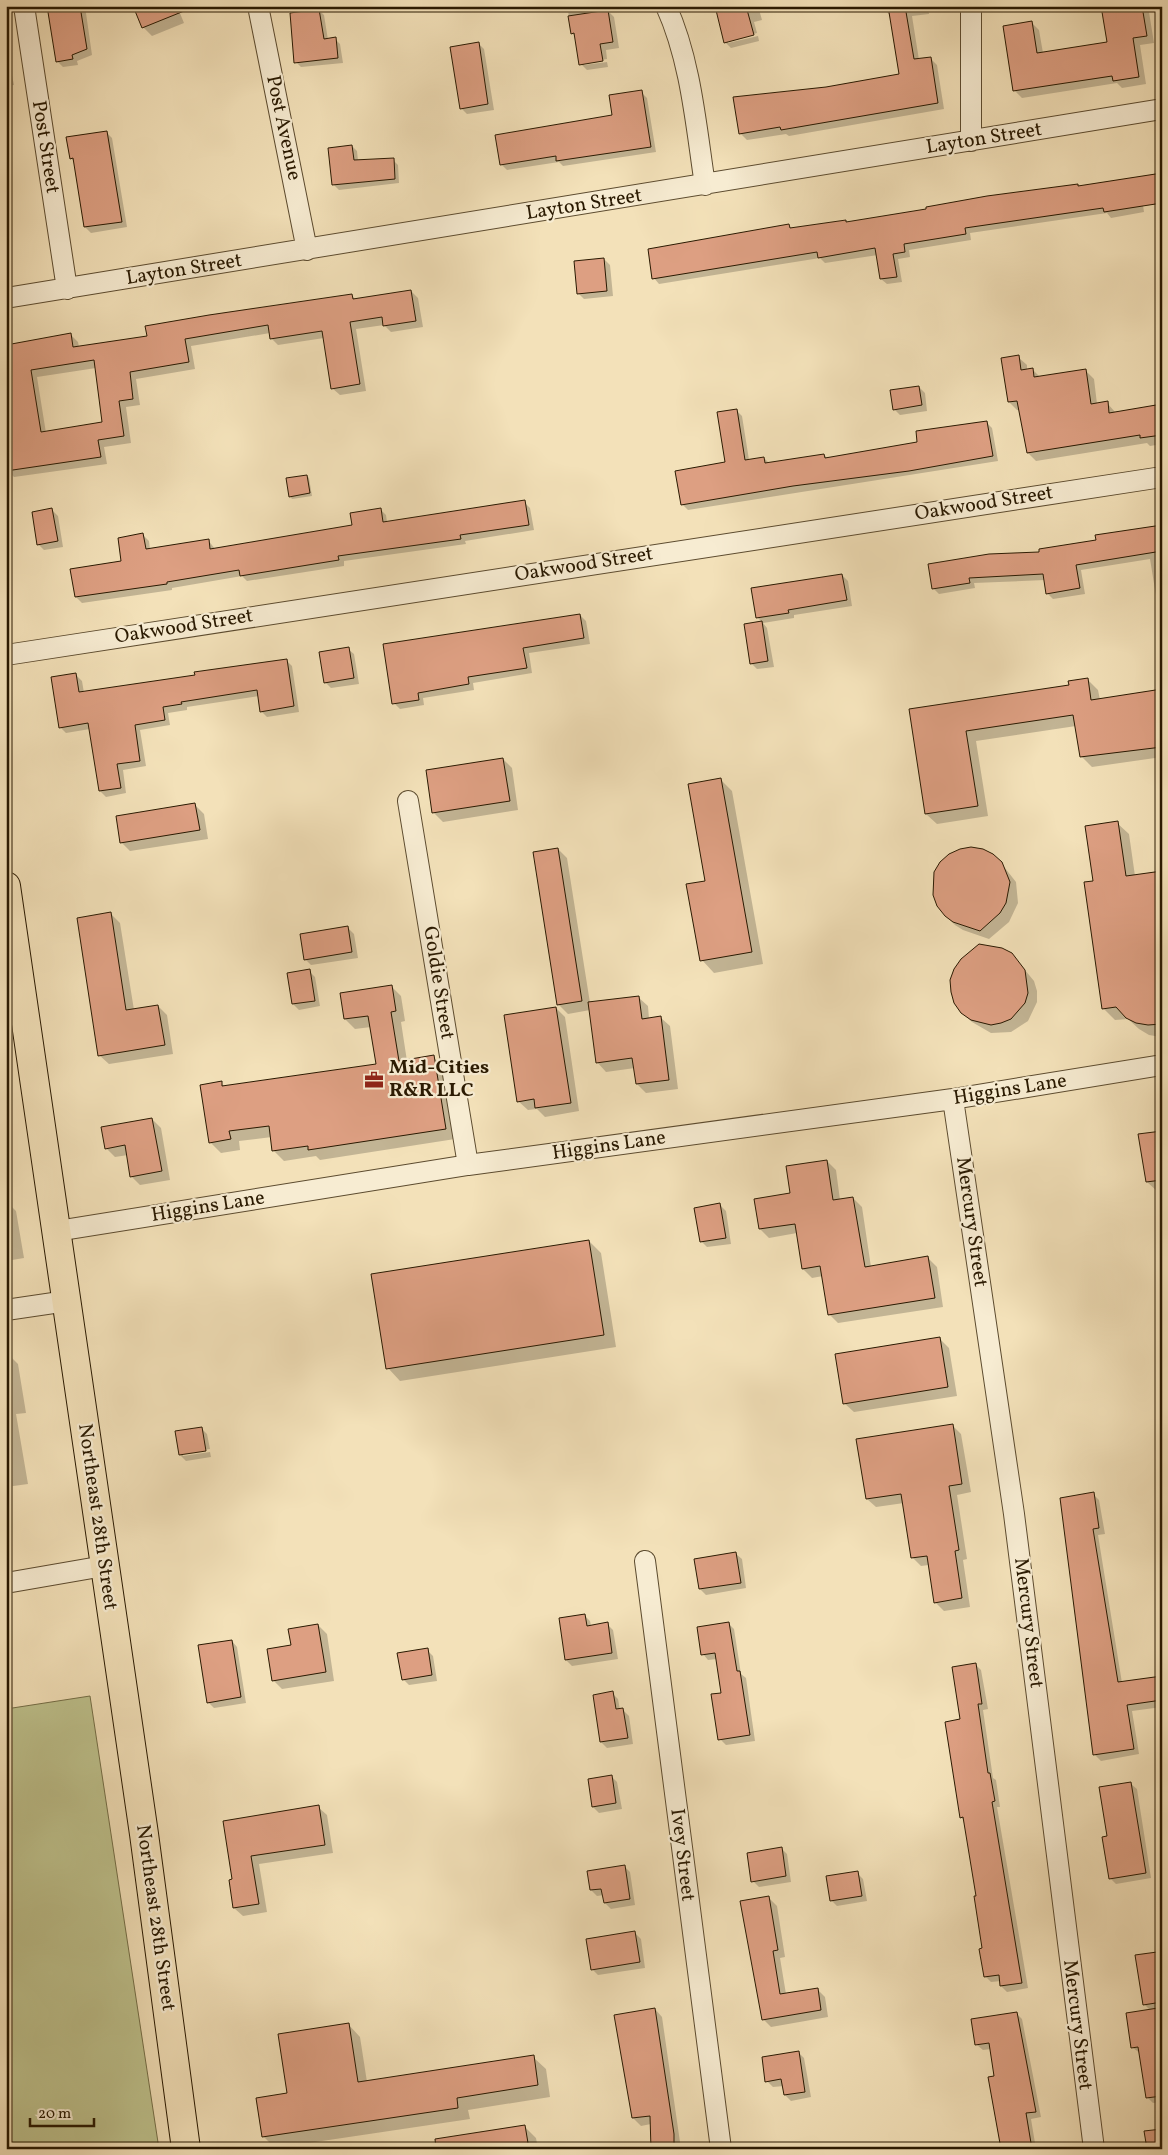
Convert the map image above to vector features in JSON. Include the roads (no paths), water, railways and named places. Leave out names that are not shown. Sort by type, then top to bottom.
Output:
[{"type":"main road","name":"Northeast 28th Street","points":[[6,886],[13,978],[57,1232],[144,1834],[186,2149]]},
{"type":"street","name":"Post Street","points":[[24,6],[67,289]]},
{"type":"street","name":"Post Avenue","points":[[258,6],[307,250]]},
{"type":"street","points":[[666,6],[678,32],[689,85],[705,185]]},
{"type":"street","points":[[970,141],[971,6]]},
{"type":"street","name":"Layton Street","points":[[6,298],[1162,109]]},
{"type":"street","name":"Oakwood Street","points":[[6,655],[1162,477]]},
{"type":"street","name":"Goldie Street","points":[[408,802],[468,1165]]},
{"type":"street","name":"Higgins Lane","points":[[57,1232],[468,1165],[953,1099],[1162,1065]]},
{"type":"street","name":"Mercury Street","points":[[953,1099],[1014,1514],[1094,2149]]},
{"type":"street","points":[[6,1310],[66,1301]]},
{"type":"street","name":"Ivey Street","points":[[645,1561],[721,2149]]},
{"type":"street","points":[[6,1583],[104,1566]]},
{"type":"place","name":"Mid-Cities R&R LLC","points":[[374,1080]]}]
